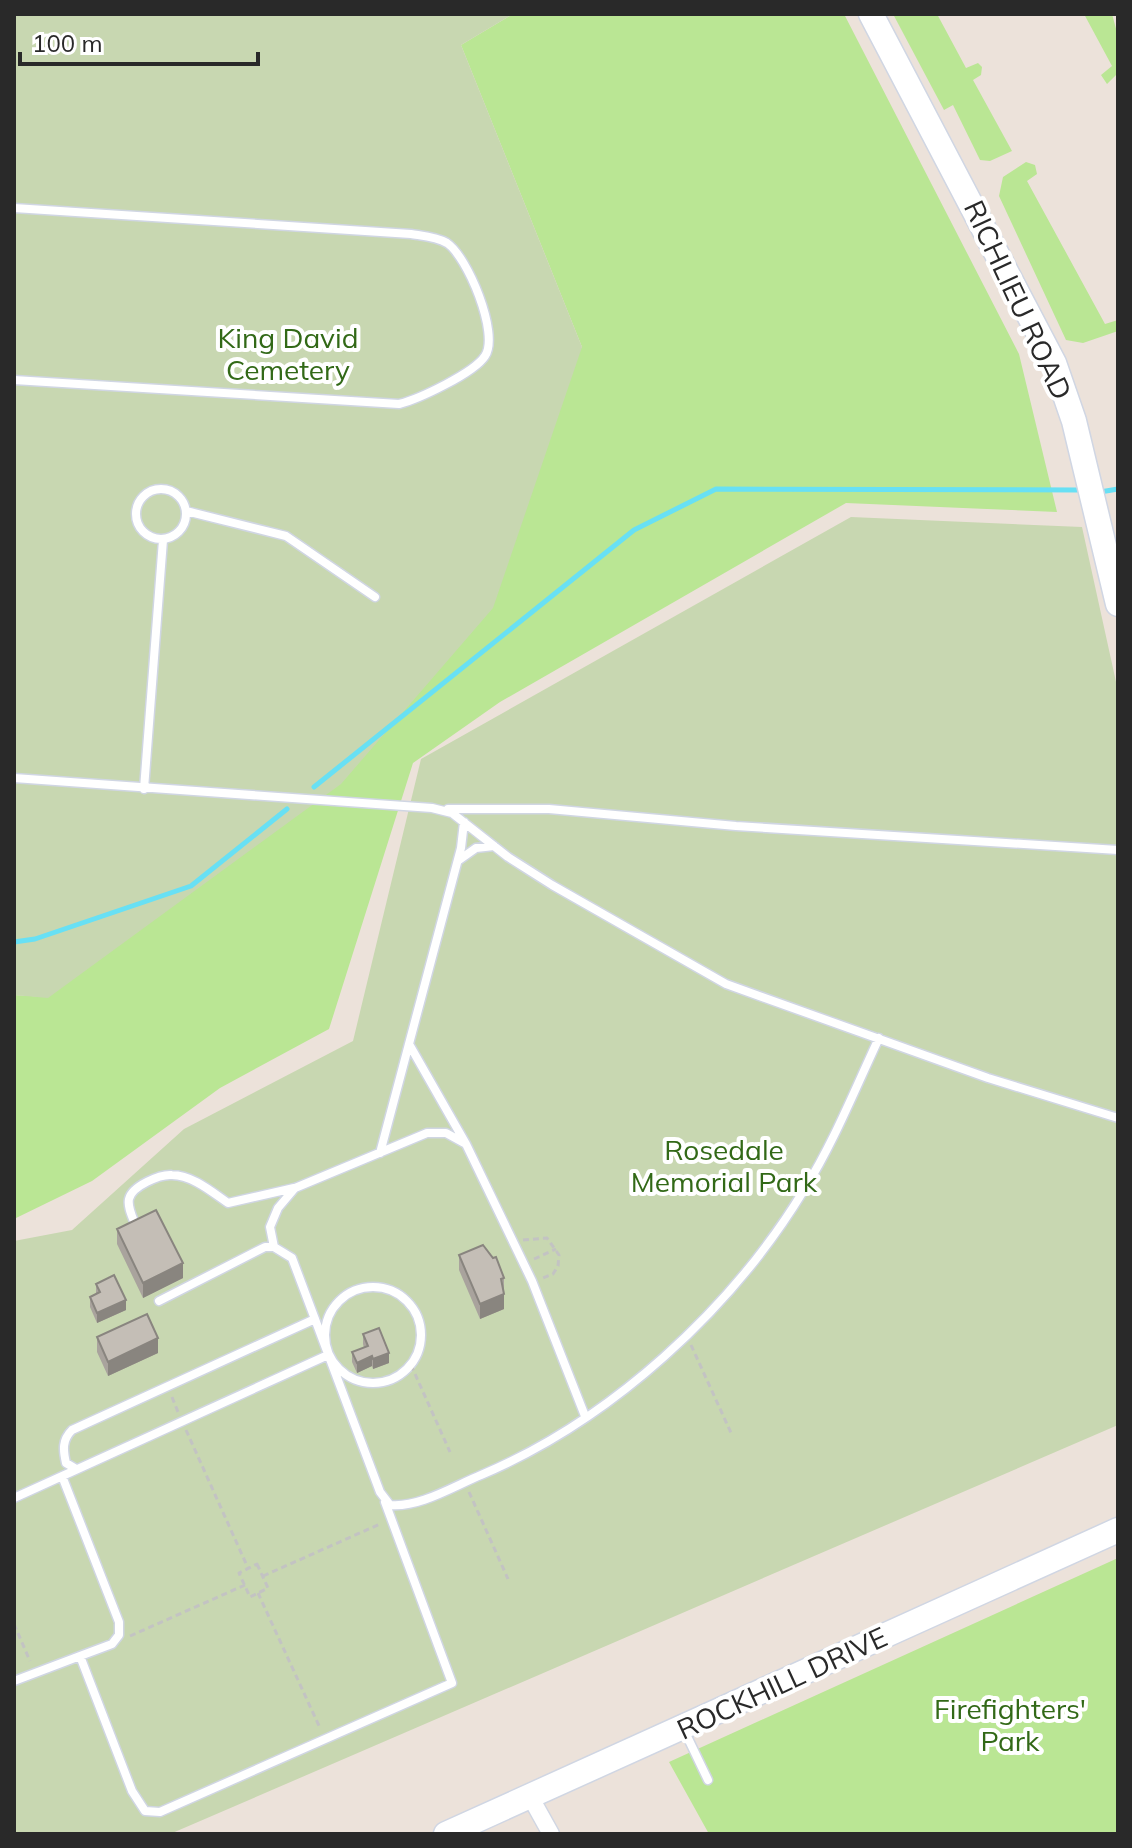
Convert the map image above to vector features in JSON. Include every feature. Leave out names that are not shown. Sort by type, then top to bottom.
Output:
[{"type":"street","name":"RICHLIEU ROAD","points":[[871,14],[1054,363],[1110,536],[1118,604]]},
{"type":"street","name":"ROCKHILL DRIVE","points":[[446,1834],[1116,1536]]},
{"type":"street","points":[[531,1798],[551,1834]]},
{"type":"lane","points":[[14,208],[411,234],[438,239],[456,252],[491,332],[491,343],[481,361],[412,401],[399,404],[14,380]]},
{"type":"lane","points":[[157,489],[165,489],[180,497],[186,511],[183,527],[163,540],[146,535],[140,529],[135,513],[142,497],[157,489]]},
{"type":"lane","points":[[186,511],[286,536],[375,597]]},
{"type":"lane","points":[[144,789],[163,540]]},
{"type":"lane","points":[[14,778],[439,810],[549,809],[736,826],[1118,850]]},
{"type":"lane","points":[[439,810],[464,822],[565,893],[726,984],[1001,1083],[1118,1118]]},
{"type":"lane","points":[[380,1153],[457,864],[464,822]]},
{"type":"lane","points":[[457,864],[465,853],[494,846]]},
{"type":"lane","points":[[385,1502],[400,1506],[507,1463],[585,1416],[651,1367],[686,1335],[757,1258],[803,1192],[828,1148],[879,1038]]},
{"type":"lane","points":[[409,1044],[466,1144],[532,1281],[585,1416]]},
{"type":"lane","points":[[138,1232],[128,1202],[131,1193],[172,1175],[197,1182],[228,1203],[295,1188],[427,1133],[446,1133],[466,1144]]},
{"type":"lane","points":[[274,1247],[270,1227],[278,1208],[295,1188]]},
{"type":"lane","points":[[80,1656],[132,1791],[145,1811],[160,1812],[452,1683],[292,1258],[274,1247],[265,1247],[159,1301]]},
{"type":"lane","points":[[375,1287],[391,1290],[415,1311],[421,1341],[411,1365],[396,1378],[366,1383],[351,1378],[328,1355],[327,1323],[334,1308],[359,1289],[375,1287]]},
{"type":"lane","points":[[76,1469],[66,1463],[63,1452],[65,1437],[72,1430],[315,1319]]},
{"type":"lane","points":[[14,1498],[328,1355]]},
{"type":"lane","points":[[14,1681],[112,1644],[119,1635],[119,1622],[62,1476]]},
{"type":"lane","points":[[684,1728],[708,1780]]},
{"type":"path","points":[[513,1243],[528,1238],[547,1238],[556,1249],[558,1266],[553,1274],[532,1281]]},
{"type":"path","points":[[523,1263],[556,1249]]},
{"type":"path","points":[[686,1335],[732,1435]]},
{"type":"path","points":[[411,1365],[450,1452]]},
{"type":"path","points":[[167,1387],[248,1568]]},
{"type":"path","points":[[464,1482],[508,1579]]},
{"type":"path","points":[[263,1576],[391,1518]]},
{"type":"path","points":[[257,1564],[268,1588],[250,1597],[239,1573],[248,1568],[257,1564]]},
{"type":"path","points":[[112,1644],[245,1585]]},
{"type":"path","points":[[258,1593],[325,1739]]},
{"type":"path","points":[[14,1624],[30,1661]]},
{"type":"green space","name":"King David Cemetery","points":[[14,14],[513,14],[461,45],[582,347],[493,608],[341,784],[48,998],[14,995]]},
{"type":"green space","points":[[513,14],[844,14],[1019,354],[1057,512],[846,503],[500,702],[413,763],[329,1029],[220,1088],[92,1181],[14,1219],[14,995],[48,997],[582,347],[461,45]]},
{"type":"green space","points":[[893,14],[937,14],[966,68],[978,63],[982,67],[981,75],[973,80],[1012,151],[990,161],[980,160],[953,105],[944,110]]},
{"type":"green space","points":[[1084,14],[1112,14],[1118,36],[1118,73],[1107,84],[1101,75],[1112,66]]},
{"type":"green space","points":[[1026,162],[1035,165],[1037,174],[1027,181],[1105,324],[1118,320],[1118,331],[1083,343],[1066,340],[999,196],[1003,177]]},
{"type":"green space","name":"Rosedale Memorial Park","points":[[851,517],[1082,527],[1118,691],[1118,1425],[170,1834],[14,1834],[14,1241],[72,1230],[184,1129],[353,1041],[421,759]]},
{"type":"green space","name":"Firefighters' Park","points":[[1118,1558],[1118,1834],[709,1834],[669,1762]]},
{"type":"building","points":[[156,1210],[183,1263],[143,1283],[117,1229]]},
{"type":"building","points":[[483,1245],[493,1258],[496,1257],[504,1278],[501,1279],[504,1294],[480,1304],[459,1255]]},
{"type":"building","points":[[114,1275],[126,1300],[97,1313],[90,1297],[100,1292],[96,1284]]},
{"type":"building","points":[[147,1314],[158,1338],[108,1362],[97,1337]]},
{"type":"building","points":[[379,1328],[389,1353],[357,1363],[352,1352],[368,1346],[363,1334]]},
{"type":"waterway","points":[[314,787],[634,530],[716,489],[1078,490]]},
{"type":"waterway","points":[[1100,492],[1118,489]]},
{"type":"waterway","points":[[14,942],[35,939],[191,886],[287,809]]}]
